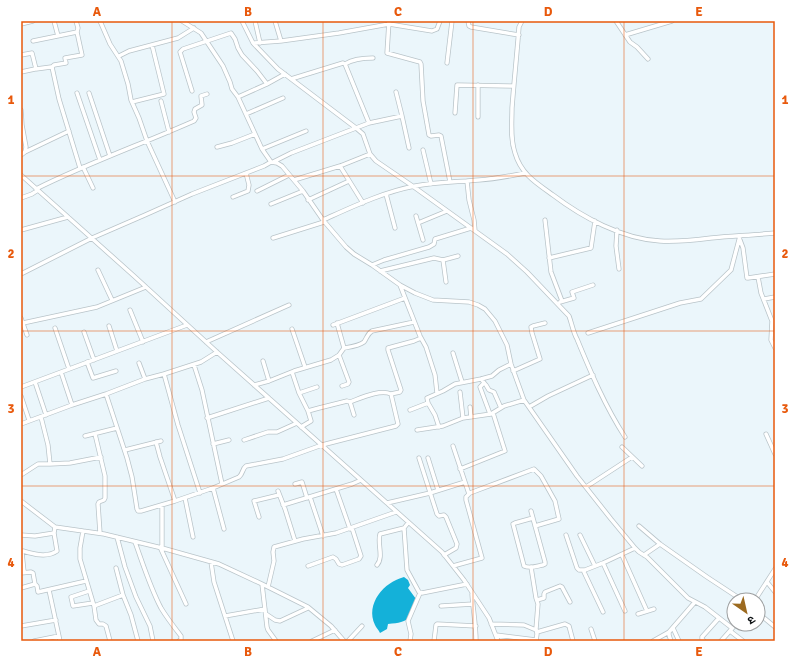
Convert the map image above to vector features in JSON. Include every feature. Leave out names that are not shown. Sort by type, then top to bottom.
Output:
[{"type":"street","points":[[21,24],[33,21]]},
{"type":"street","points":[[54,21],[58,36]]},
{"type":"street","points":[[21,72],[52,67],[54,65],[66,63],[64,58],[82,55],[76,21]]},
{"type":"street","points":[[100,21],[110,44],[119,56],[132,102],[147,141],[175,202]]},
{"type":"street","points":[[182,21],[201,33],[223,66],[232,89],[238,97],[262,149],[272,162],[282,166],[346,247],[400,285],[415,293],[433,300],[469,302],[485,309],[494,321],[507,345],[513,371],[524,400],[586,488],[639,552],[644,555],[688,598],[704,607],[726,625]]},
{"type":"street","points":[[242,21],[253,43],[278,69],[363,134],[370,154],[376,161],[507,254],[557,304],[568,316],[592,375],[614,419],[625,437]]},
{"type":"street","points":[[255,21],[260,43]]},
{"type":"street","points":[[275,21],[281,41]]},
{"type":"street","points":[[253,43],[281,41],[389,22],[432,31],[437,29],[440,21]]},
{"type":"street","points":[[447,63],[452,21]]},
{"type":"street","points":[[468,21],[471,28],[518,35]]},
{"type":"street","points":[[522,21],[519,27],[513,86],[511,134],[516,160],[525,173],[532,179],[559,200],[578,212],[594,221],[627,235],[661,241],[740,238],[775,233]]},
{"type":"street","points":[[616,21],[630,42],[638,47],[648,59]]},
{"type":"street","points":[[625,35],[672,21]]},
{"type":"street","points":[[389,22],[387,53],[420,62],[421,64],[429,135],[441,136],[450,182]]},
{"type":"street","points":[[119,56],[129,51],[178,38],[194,28]]},
{"type":"street","points":[[32,41],[77,32]]},
{"type":"street","points":[[192,90],[180,52],[183,49],[231,33],[242,55],[258,71],[267,84]]},
{"type":"street","points":[[132,102],[164,94],[152,45]]},
{"type":"street","points":[[21,55],[32,53],[35,69]]},
{"type":"street","points":[[291,79],[343,63],[345,64],[347,62],[363,58],[373,58]]},
{"type":"street","points":[[345,64],[369,123]]},
{"type":"street","points":[[52,67],[59,99],[69,131],[82,167],[93,188]]},
{"type":"street","points":[[238,97],[285,74]]},
{"type":"street","points":[[455,113],[456,86],[458,85],[513,86]]},
{"type":"street","points":[[478,85],[478,116]]},
{"type":"street","points":[[89,92],[110,156]]},
{"type":"street","points":[[396,92],[408,148]]},
{"type":"street","points":[[77,93],[100,160]]},
{"type":"street","points":[[21,198],[32,194],[37,189],[82,167],[194,121],[196,118],[194,112],[195,109],[202,105],[200,95],[208,94]]},
{"type":"street","points":[[246,114],[283,98]]},
{"type":"street","points":[[161,101],[169,132]]},
{"type":"street","points":[[21,110],[26,147],[25,152]]},
{"type":"street","points":[[21,274],[92,238],[264,166],[291,153],[369,123],[402,116]]},
{"type":"street","points":[[21,155],[69,131]]},
{"type":"street","points":[[262,149],[306,131]]},
{"type":"street","points":[[217,147],[227,145],[255,134]]},
{"type":"street","points":[[423,150],[431,184]]},
{"type":"street","points":[[294,180],[340,166],[370,154]]},
{"type":"street","points":[[340,166],[363,203]]},
{"type":"street","points":[[233,197],[248,191],[249,186],[246,173]]},
{"type":"street","points":[[273,238],[324,221],[386,194],[431,184],[511,176],[525,173]]},
{"type":"street","points":[[21,175],[444,555],[467,584],[489,618],[498,641]]},
{"type":"street","points":[[256,191],[289,175]]},
{"type":"street","points":[[308,200],[350,181]]},
{"type":"street","points":[[467,181],[469,200],[474,220],[473,230]]},
{"type":"street","points":[[271,204],[303,191]]},
{"type":"street","points":[[386,194],[395,228]]},
{"type":"street","points":[[418,223],[447,211]]},
{"type":"street","points":[[416,216],[423,240]]},
{"type":"street","points":[[21,230],[68,217]]},
{"type":"street","points":[[545,220],[551,272],[562,301]]},
{"type":"street","points":[[549,258],[591,248],[594,221]]},
{"type":"street","points":[[372,265],[384,260],[429,248],[434,244],[435,239],[473,230]]},
{"type":"street","points":[[617,230],[616,246],[619,269]]},
{"type":"street","points":[[740,238],[743,248],[746,276],[748,278],[775,274]]},
{"type":"street","points":[[588,333],[680,303],[701,299],[731,270],[740,238]]},
{"type":"street","points":[[380,271],[434,258],[443,260],[458,256]]},
{"type":"street","points":[[443,260],[446,282]]},
{"type":"street","points":[[98,270],[112,300]]},
{"type":"street","points":[[758,277],[760,288],[772,321],[771,340],[775,348]]},
{"type":"street","points":[[400,285],[414,322],[426,347],[434,375],[437,393]]},
{"type":"street","points":[[557,304],[574,298],[572,292],[593,285]]},
{"type":"street","points":[[23,323],[97,306],[146,286]]},
{"type":"street","points":[[764,300],[775,297]]},
{"type":"street","points":[[333,325],[405,298]]},
{"type":"street","points":[[206,342],[289,305]]},
{"type":"street","points":[[130,310],[143,342]]},
{"type":"street","points":[[21,318],[27,335]]},
{"type":"street","points":[[254,385],[269,381],[305,367],[331,360],[339,355],[344,348],[360,344],[372,331],[414,322]]},
{"type":"street","points":[[337,323],[344,348]]},
{"type":"street","points":[[513,371],[540,359],[531,327],[546,323]]},
{"type":"street","points":[[21,387],[187,325]]},
{"type":"street","points":[[109,326],[117,351]]},
{"type":"street","points":[[55,328],[69,369]]},
{"type":"street","points":[[292,329],[305,367]]},
{"type":"street","points":[[84,332],[94,360]]},
{"type":"street","points":[[308,411],[347,401],[350,402],[373,394],[387,392],[391,394],[400,392],[401,390],[388,348],[421,338]]},
{"type":"street","points":[[21,424],[145,379],[194,365],[217,352]]},
{"type":"street","points":[[452,353],[462,382]]},
{"type":"street","points":[[339,355],[349,382],[348,384],[342,386]]},
{"type":"street","points":[[263,361],[269,381]]},
{"type":"street","points":[[87,362],[93,378],[116,370]]},
{"type":"street","points":[[139,363],[145,379]]},
{"type":"street","points":[[439,427],[427,398],[455,384],[492,376],[499,370],[511,364]]},
{"type":"street","points":[[194,365],[202,390],[222,484]]},
{"type":"street","points":[[61,372],[72,405]]},
{"type":"street","points":[[292,372],[299,394],[308,411],[311,421],[301,427]]},
{"type":"street","points":[[164,374],[178,425],[200,493]]},
{"type":"street","points":[[529,407],[540,400],[592,375]]},
{"type":"street","points":[[481,379],[490,390],[494,392],[500,408]]},
{"type":"street","points":[[35,382],[46,415]]},
{"type":"street","points":[[460,469],[505,451],[492,414],[480,388],[484,383]]},
{"type":"street","points":[[299,394],[317,387]]},
{"type":"street","points":[[460,392],[463,418]]},
{"type":"street","points":[[106,394],[132,477],[137,509],[138,511],[141,511],[213,488],[241,475],[244,467],[246,466],[283,459],[322,445],[396,426],[398,424],[391,394]]},
{"type":"street","points":[[21,396],[30,420]]},
{"type":"street","points":[[207,418],[268,398]]},
{"type":"street","points":[[417,430],[439,427],[463,418],[492,414],[506,405],[524,400]]},
{"type":"street","points":[[350,402],[354,415]]},
{"type":"street","points":[[410,410],[428,403]]},
{"type":"street","points":[[470,407],[471,417]]},
{"type":"street","points":[[41,417],[48,445],[50,464]]},
{"type":"street","points":[[244,440],[268,432],[277,432],[297,423]]},
{"type":"street","points":[[85,436],[117,428]]},
{"type":"street","points":[[95,434],[106,486],[105,499],[98,504],[100,533]]},
{"type":"street","points":[[766,434],[775,454]]},
{"type":"street","points":[[124,450],[161,440]]},
{"type":"street","points":[[213,444],[229,440]]},
{"type":"street","points":[[156,442],[175,501]]},
{"type":"street","points":[[453,446],[465,482],[468,494],[466,500],[482,558],[453,566]]},
{"type":"street","points":[[622,446],[642,466]]},
{"type":"street","points":[[21,475],[38,464],[70,462],[101,457]]},
{"type":"street","points":[[586,488],[632,457]]},
{"type":"street","points":[[419,458],[437,514],[439,516],[444,515],[446,517],[457,544],[456,548],[444,555]]},
{"type":"street","points":[[428,458],[438,490]]},
{"type":"street","points":[[468,494],[534,469],[541,476],[555,501],[559,519],[535,526]]},
{"type":"street","points":[[283,504],[336,489],[361,480]]},
{"type":"street","points":[[295,484],[302,482],[323,536]]},
{"type":"street","points":[[387,503],[430,493],[465,482]]},
{"type":"street","points":[[213,488],[224,529]]},
{"type":"street","points":[[308,566],[333,557],[339,564],[342,565],[360,559],[361,556],[336,489]]},
{"type":"street","points":[[259,517],[254,501],[278,493],[295,541]]},
{"type":"street","points":[[185,498],[193,537]]},
{"type":"street","points":[[21,501],[55,527],[100,533],[219,564],[308,608],[331,626],[344,641]]},
{"type":"street","points":[[162,505],[161,548],[186,604]]},
{"type":"street","points":[[21,506],[27,506]]},
{"type":"street","points":[[531,511],[533,518],[545,563],[543,565],[526,567],[524,566],[513,524],[533,518]]},
{"type":"street","points":[[268,587],[274,561],[272,552],[274,547],[295,541],[336,533],[396,512]]},
{"type":"street","points":[[377,565],[380,562],[380,534],[404,528],[408,523]]},
{"type":"street","points":[[639,526],[660,544],[730,592]]},
{"type":"street","points":[[55,527],[54,533],[57,551],[55,553],[40,555],[22,552],[23,573],[33,573],[38,592],[86,581]]},
{"type":"street","points":[[404,528],[407,570],[420,593]]},
{"type":"street","points":[[83,531],[80,559],[94,605],[96,620],[99,624],[106,626],[110,641]]},
{"type":"street","points":[[21,535],[35,536],[54,533]]},
{"type":"street","points":[[566,535],[579,570],[585,570],[603,563],[635,548]]},
{"type":"street","points":[[580,536],[595,566]]},
{"type":"street","points":[[117,537],[125,567],[136,597],[150,626],[153,641]]},
{"type":"street","points":[[135,542],[159,602],[165,614],[181,636],[179,641]]},
{"type":"street","points":[[644,555],[660,544]]},
{"type":"street","points":[[622,555],[647,611]]},
{"type":"street","points":[[211,562],[214,582],[232,640]]},
{"type":"street","points":[[603,563],[625,611]]},
{"type":"street","points":[[496,635],[536,640],[538,604],[530,567]]},
{"type":"street","points":[[116,568],[138,641]]},
{"type":"street","points":[[760,592],[775,569]]},
{"type":"street","points":[[585,570],[584,572],[603,612]]},
{"type":"street","points":[[767,582],[775,592]]},
{"type":"street","points":[[21,588],[35,584]]},
{"type":"street","points":[[262,584],[268,630],[276,641]]},
{"type":"street","points":[[420,593],[467,584]]},
{"type":"street","points":[[537,600],[544,598],[545,592],[561,586],[570,602]]},
{"type":"street","points":[[49,590],[60,641]]},
{"type":"street","points":[[89,591],[70,597],[73,606],[94,605],[123,595]]},
{"type":"street","points":[[410,641],[408,621],[420,593]]},
{"type":"street","points":[[472,593],[476,626],[476,641]]},
{"type":"street","points":[[653,641],[669,632],[695,602]]},
{"type":"street","points":[[441,606],[473,604]]},
{"type":"street","points":[[266,614],[275,620],[280,621],[308,608]]},
{"type":"street","points":[[224,616],[265,609]]},
{"type":"street","points":[[638,614],[654,609]]},
{"type":"street","points":[[704,641],[702,637],[719,618]]},
{"type":"street","points":[[21,626],[56,620]]},
{"type":"street","points":[[766,620],[775,627]]},
{"type":"street","points":[[441,641],[434,641],[437,624],[476,626]]},
{"type":"street","points":[[491,624],[524,625],[537,631],[565,624],[569,626],[573,641]]},
{"type":"street","points":[[348,641],[362,626]]},
{"type":"street","points":[[673,628],[679,641]]},
{"type":"street","points":[[591,629],[595,641]]},
{"type":"street","points":[[312,641],[335,630]]},
{"type":"street","points":[[669,632],[671,641]]},
{"type":"street","points":[[721,641],[729,632]]},
{"type":"street","points":[[34,641],[59,636]]},
{"type":"street","points":[[738,639],[743,641]]},
{"type":"water","points":[[404,577],[408,580],[410,585],[408,588],[416,599],[412,611],[408,618],[401,622],[388,624],[387,629],[380,633],[375,626],[372,609],[378,595],[390,584]]}]
